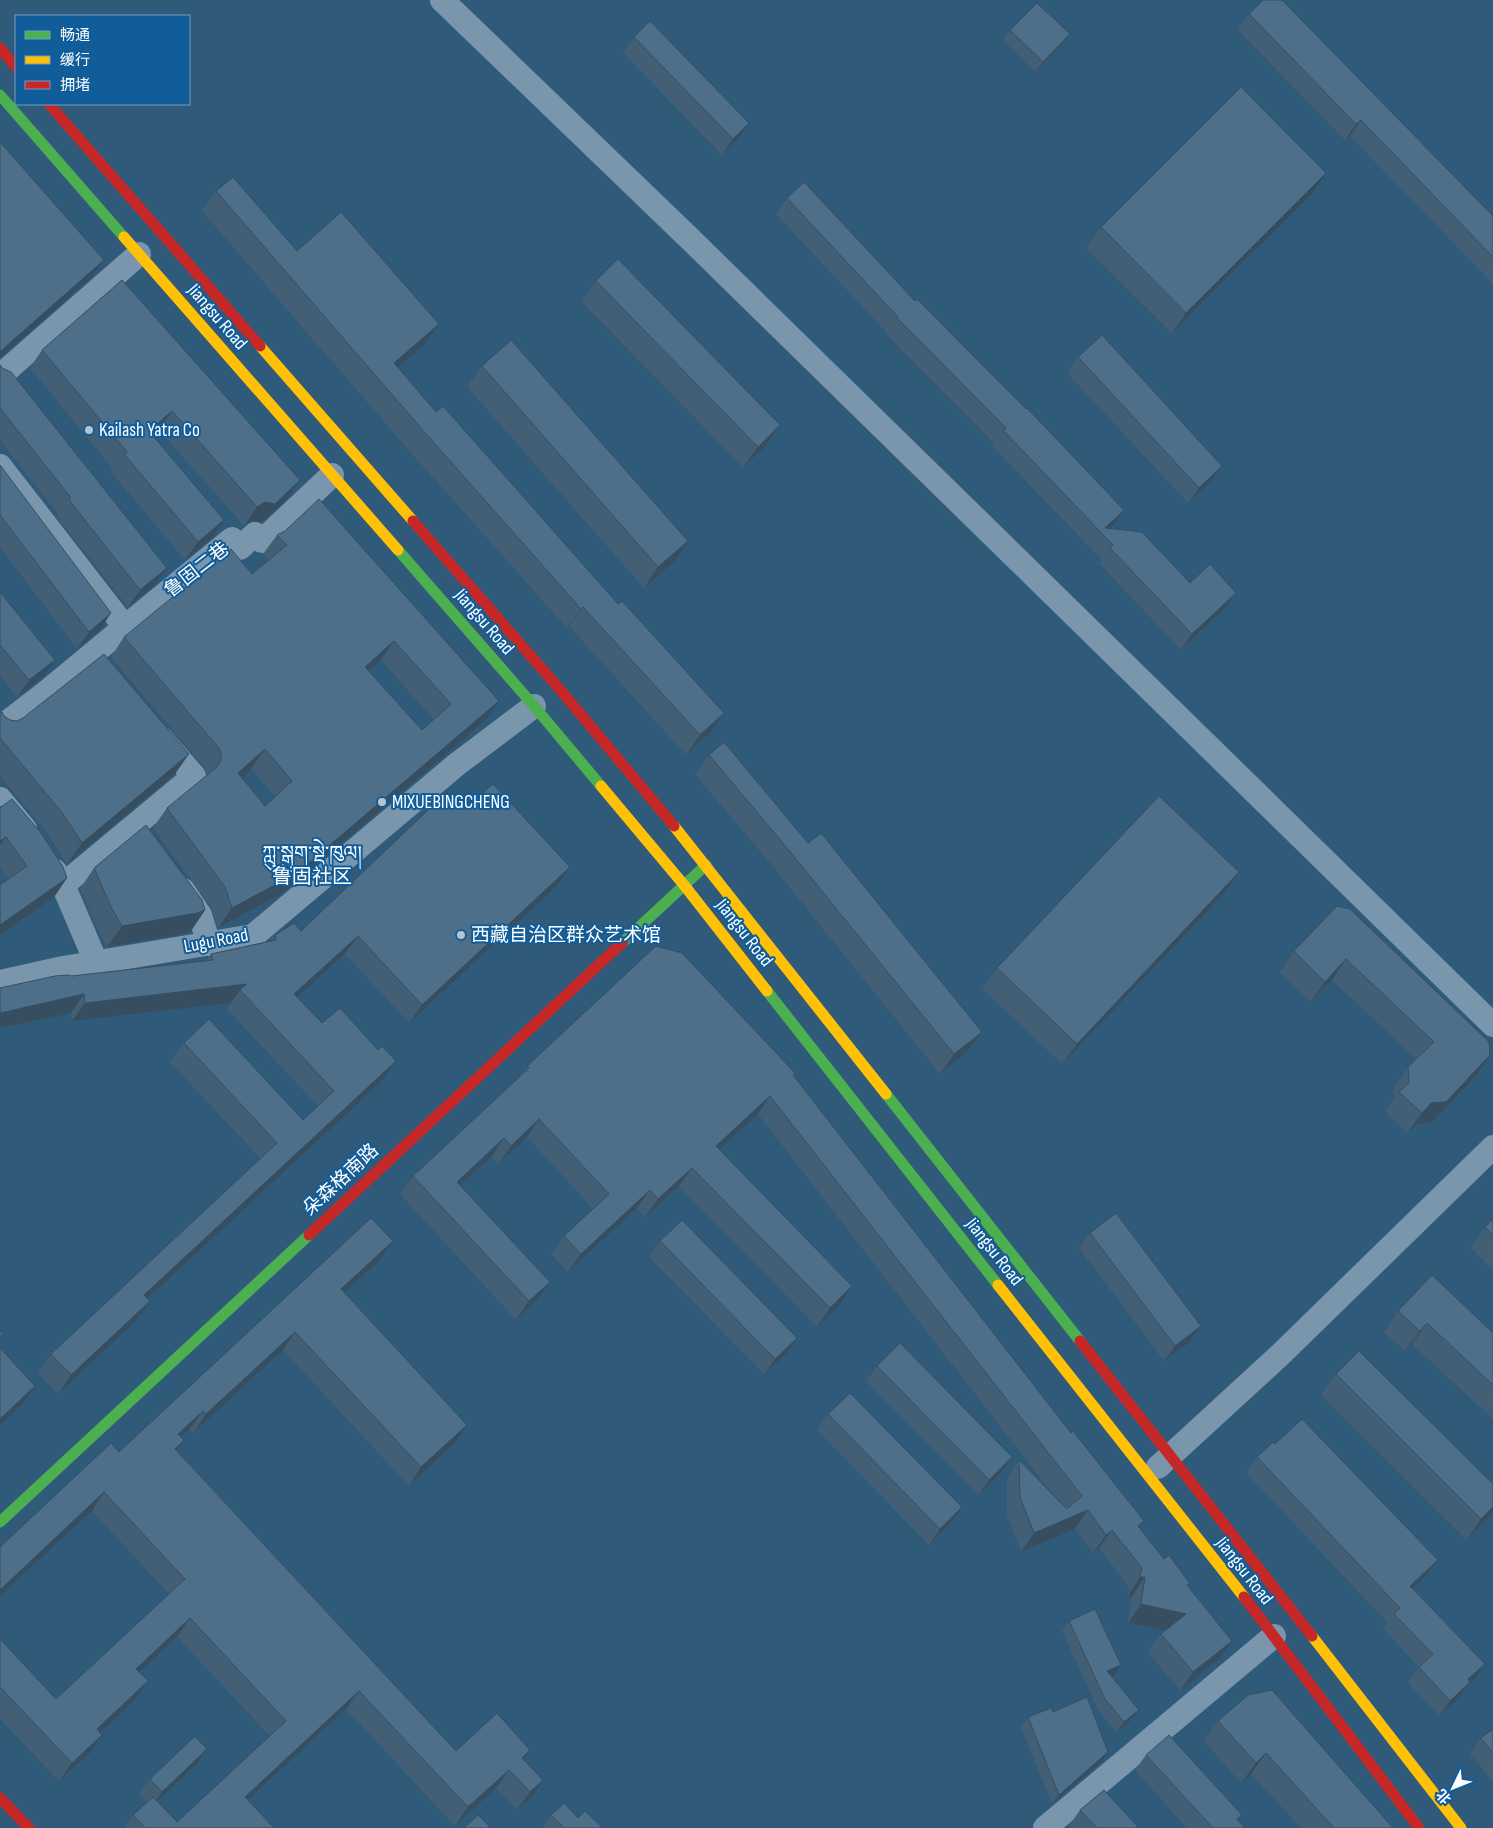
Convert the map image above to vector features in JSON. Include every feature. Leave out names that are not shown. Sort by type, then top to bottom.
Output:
[{"type":"main road","points":[[0,48],[15,66]]},
{"type":"main road","name":"Jiangsu Road","points":[[0,95],[534,706],[684,885],[1274,1636],[1419,1828]]},
{"type":"main road","name":"Jiangsu Road","points":[[49,105],[557,686],[706,864],[1461,1828]]},
{"type":"main road","name":"朵森格南路","points":[[0,1522],[706,864]]},
{"type":"main road","points":[[0,1798],[29,1828]]},
{"type":"street","points":[[442,0],[681,230],[1493,1025]]},
{"type":"street","points":[[0,376],[139,254]]},
{"type":"street","points":[[0,466],[125,627]]},
{"type":"street","name":"鲁固二巷","points":[[0,728],[99,664],[125,627],[232,539],[240,548],[254,534],[262,541],[332,475]]},
{"type":"street","name":"Lugu Road","points":[[0,982],[96,962],[253,936],[456,765],[534,706]]},
{"type":"street","points":[[63,884],[139,833],[194,776],[150,724]]},
{"type":"street","points":[[0,799],[41,848],[63,884],[96,962]]},
{"type":"street","points":[[172,875],[200,914],[209,944]]},
{"type":"street","points":[[1148,1477],[1281,1354],[1493,1148]]},
{"type":"street","points":[[1046,1828],[1274,1636]]},
{"type":"building","points":[[1263,0],[1282,0],[1493,216],[1493,257],[1361,120],[1356,124],[1249,14]]},
{"type":"building","points":[[1037,3],[1070,34],[1043,62],[1010,30]]},
{"type":"building","points":[[650,21],[749,123],[733,139],[634,37]]},
{"type":"building","points":[[1241,87],[1326,173],[1186,313],[1101,227]]},
{"type":"building","points":[[0,142],[104,260],[0,352]]},
{"type":"building","points":[[233,177],[297,251],[341,212],[439,324],[394,363],[436,412],[443,406],[618,604],[622,601],[724,713],[700,735],[583,607],[581,609],[420,427],[216,191]]},
{"type":"building","points":[[804,182],[915,301],[917,299],[1027,408],[1124,510],[1105,528],[1142,532],[1190,583],[1210,564],[1236,593],[1192,634],[1110,548],[1113,545],[1003,430],[1006,428],[897,318],[787,198]]},
{"type":"building","points":[[618,259],[780,425],[758,447],[596,281]]},
{"type":"building","points":[[122,280],[300,480],[275,504],[265,502],[257,507],[172,411],[149,431],[224,520],[198,542],[124,454],[127,452],[42,350]]},
{"type":"building","points":[[1102,335],[1222,466],[1199,488],[1078,357]]},
{"type":"building","points":[[511,340],[688,541],[658,567],[482,366]]},
{"type":"building","points":[[0,365],[11,372],[167,568],[140,590],[0,408]]},
{"type":"building","points":[[0,465],[111,613],[89,632],[0,515]]},
{"type":"building","points":[[319,499],[499,701],[297,873],[232,908],[225,887],[167,808],[217,767],[221,760],[221,753],[218,747],[124,637],[231,549],[252,574],[287,545],[277,535],[285,531]],"holes":[[[394,641],[451,704],[422,730],[365,667]],[[265,749],[292,781],[265,806],[238,773]]]},
{"type":"building","points":[[0,592],[55,660],[29,680],[0,645]]},
{"type":"building","points":[[104,654],[189,754],[82,843],[63,814],[0,738],[0,713],[2,712],[10,720],[17,721],[23,718]]},
{"type":"building","points":[[724,742],[808,843],[821,833],[982,1032],[954,1054],[709,755]]},
{"type":"building","points":[[493,784],[570,867],[422,1005],[358,936],[294,994],[322,1023],[340,1008],[378,1050],[382,1046],[396,1061],[144,1295],[150,1301],[71,1375],[51,1354],[277,1143],[184,1043],[209,1019],[303,1120],[334,1091],[240,990],[247,984],[85,1003],[84,994],[0,1013],[0,988],[55,976],[72,976],[213,960],[211,954],[276,940],[275,935],[294,923],[301,931],[447,792],[464,810]]},
{"type":"building","points":[[1159,796],[1239,872],[1077,1044],[997,968]]},
{"type":"building","points":[[12,799],[41,833],[63,867],[67,878],[0,925],[0,885],[27,866],[6,837],[0,841],[0,806]]},
{"type":"building","points":[[146,825],[202,900],[205,910],[122,926],[112,909],[94,868]]},
{"type":"building","points":[[1337,906],[1350,909],[1489,1042],[1490,1055],[1446,1102],[1431,1103],[1422,1113],[1399,1092],[1409,1083],[1408,1067],[1434,1042],[1346,959],[1325,982],[1294,951]]},
{"type":"building","points":[[656,946],[682,953],[795,1073],[793,1075],[1071,1433],[1073,1431],[1144,1521],[1138,1526],[1164,1559],[1169,1555],[1190,1584],[1187,1585],[1232,1641],[1193,1672],[1161,1634],[1186,1614],[1141,1604],[1145,1577],[1140,1577],[1142,1568],[1112,1530],[1106,1535],[1088,1510],[1034,1533],[1020,1497],[1019,1460],[1067,1509],[1082,1496],[770,1096],[716,1146],[852,1286],[830,1308],[692,1168],[658,1199],[650,1190],[581,1254],[564,1236],[609,1194],[539,1119],[511,1146],[504,1138],[457,1182],[550,1282],[529,1301],[413,1176],[529,1068],[527,1066]]},
{"type":"building","points":[[1116,1213],[1201,1326],[1175,1346],[1090,1233]]},
{"type":"building","points":[[371,1218],[393,1241],[341,1289],[467,1425],[421,1467],[295,1332],[206,1414],[203,1411],[178,1434],[184,1440],[175,1449],[456,1751],[497,1713],[530,1750],[522,1758],[543,1780],[530,1792],[509,1770],[468,1807],[359,1691],[245,1797],[274,1828],[145,1828],[133,1815],[153,1797],[177,1822],[286,1721],[190,1618],[136,1669],[148,1681],[97,1729],[102,1735],[72,1763],[0,1687],[0,1639],[56,1699],[185,1579],[104,1492],[0,1590],[0,1547],[111,1443],[119,1452]]},
{"type":"building","points":[[1493,1219],[1493,1235],[1485,1227]]},
{"type":"building","points":[[682,1220],[797,1338],[775,1359],[660,1241]]},
{"type":"building","points":[[1432,1275],[1493,1333],[1493,1385],[1427,1323],[1420,1331],[1398,1311]]},
{"type":"building","points":[[900,1343],[1012,1457],[989,1480],[877,1366]]},
{"type":"building","points":[[0,1348],[35,1386],[0,1419]]},
{"type":"building","points":[[1359,1351],[1493,1484],[1493,1507],[1481,1519],[1336,1374]]},
{"type":"building","points":[[850,1393],[962,1507],[940,1529],[828,1414]]},
{"type":"building","points":[[1302,1419],[1438,1560],[1410,1586],[1485,1664],[1468,1679],[1470,1682],[1450,1701],[1419,1667],[1433,1654],[1394,1614],[1400,1608],[1257,1457],[1273,1442],[1275,1444]]},
{"type":"building","points":[[1095,1609],[1121,1665],[1107,1671],[1139,1710],[1124,1722],[1105,1699],[1069,1621]]},
{"type":"building","points":[[1272,1690],[1393,1828],[1334,1828],[1266,1753],[1256,1763],[1218,1721],[1248,1695]]},
{"type":"building","points":[[1087,1697],[1108,1752],[1059,1795],[1028,1717],[1051,1708],[1053,1712]]},
{"type":"building","points":[[1493,1729],[1493,1753],[1481,1738]]},
{"type":"building","points":[[1169,1735],[1242,1815],[1237,1819],[1245,1828],[1213,1828],[1146,1755]]},
{"type":"building","points":[[195,1736],[207,1749],[162,1792],[150,1779]]},
{"type":"building","points":[[1104,1790],[1139,1828],[1097,1828],[1080,1810]]},
{"type":"building","points":[[564,1803],[578,1818],[585,1811],[603,1828],[564,1828],[551,1815]]},
{"type":"building","points":[[478,1815],[491,1828],[464,1828]]},
{"type":"traffic: fast","points":[[0,95],[124,237]]},
{"type":"traffic: fast","points":[[398,550],[601,786]]},
{"type":"traffic: fast","points":[[623,942],[706,865]]},
{"type":"traffic: fast","points":[[767,991],[998,1285]]},
{"type":"traffic: fast","points":[[886,1094],[1080,1341]]},
{"type":"traffic: fast","points":[[0,1522],[309,1235]]},
{"type":"traffic: slow","points":[[124,237],[398,550]]},
{"type":"traffic: slow","points":[[260,346],[413,521]]},
{"type":"traffic: slow","points":[[601,786],[684,885],[767,991]]},
{"type":"traffic: slow","points":[[674,826],[886,1094]]},
{"type":"traffic: slow","points":[[998,1285],[1244,1597]]},
{"type":"traffic: slow","points":[[1312,1636],[1461,1828]]},
{"type":"traffic: jam","points":[[0,48],[15,66]]},
{"type":"traffic: jam","points":[[50,105],[260,346]]},
{"type":"traffic: jam","points":[[413,521],[557,686],[674,826]]},
{"type":"traffic: jam","points":[[309,1235],[623,942]]},
{"type":"traffic: jam","points":[[1080,1341],[1312,1636]]},
{"type":"traffic: jam","points":[[1244,1597],[1419,1828]]},
{"type":"traffic: jam","points":[[0,1798],[29,1828]]},
{"type":"place","name":"Kailash Yatra Co","points":[[89,430]]},
{"type":"place","name":"MIXUEBINGCHENG","points":[[382,802]]},
{"type":"place","name":"西藏自治区群众艺术馆","points":[[461,935]]},
{"type":"district","name":"ཀླུ་སྒུག་སྡེ་ཁུལ། 鲁固社区","points":[[312,866]]}]
